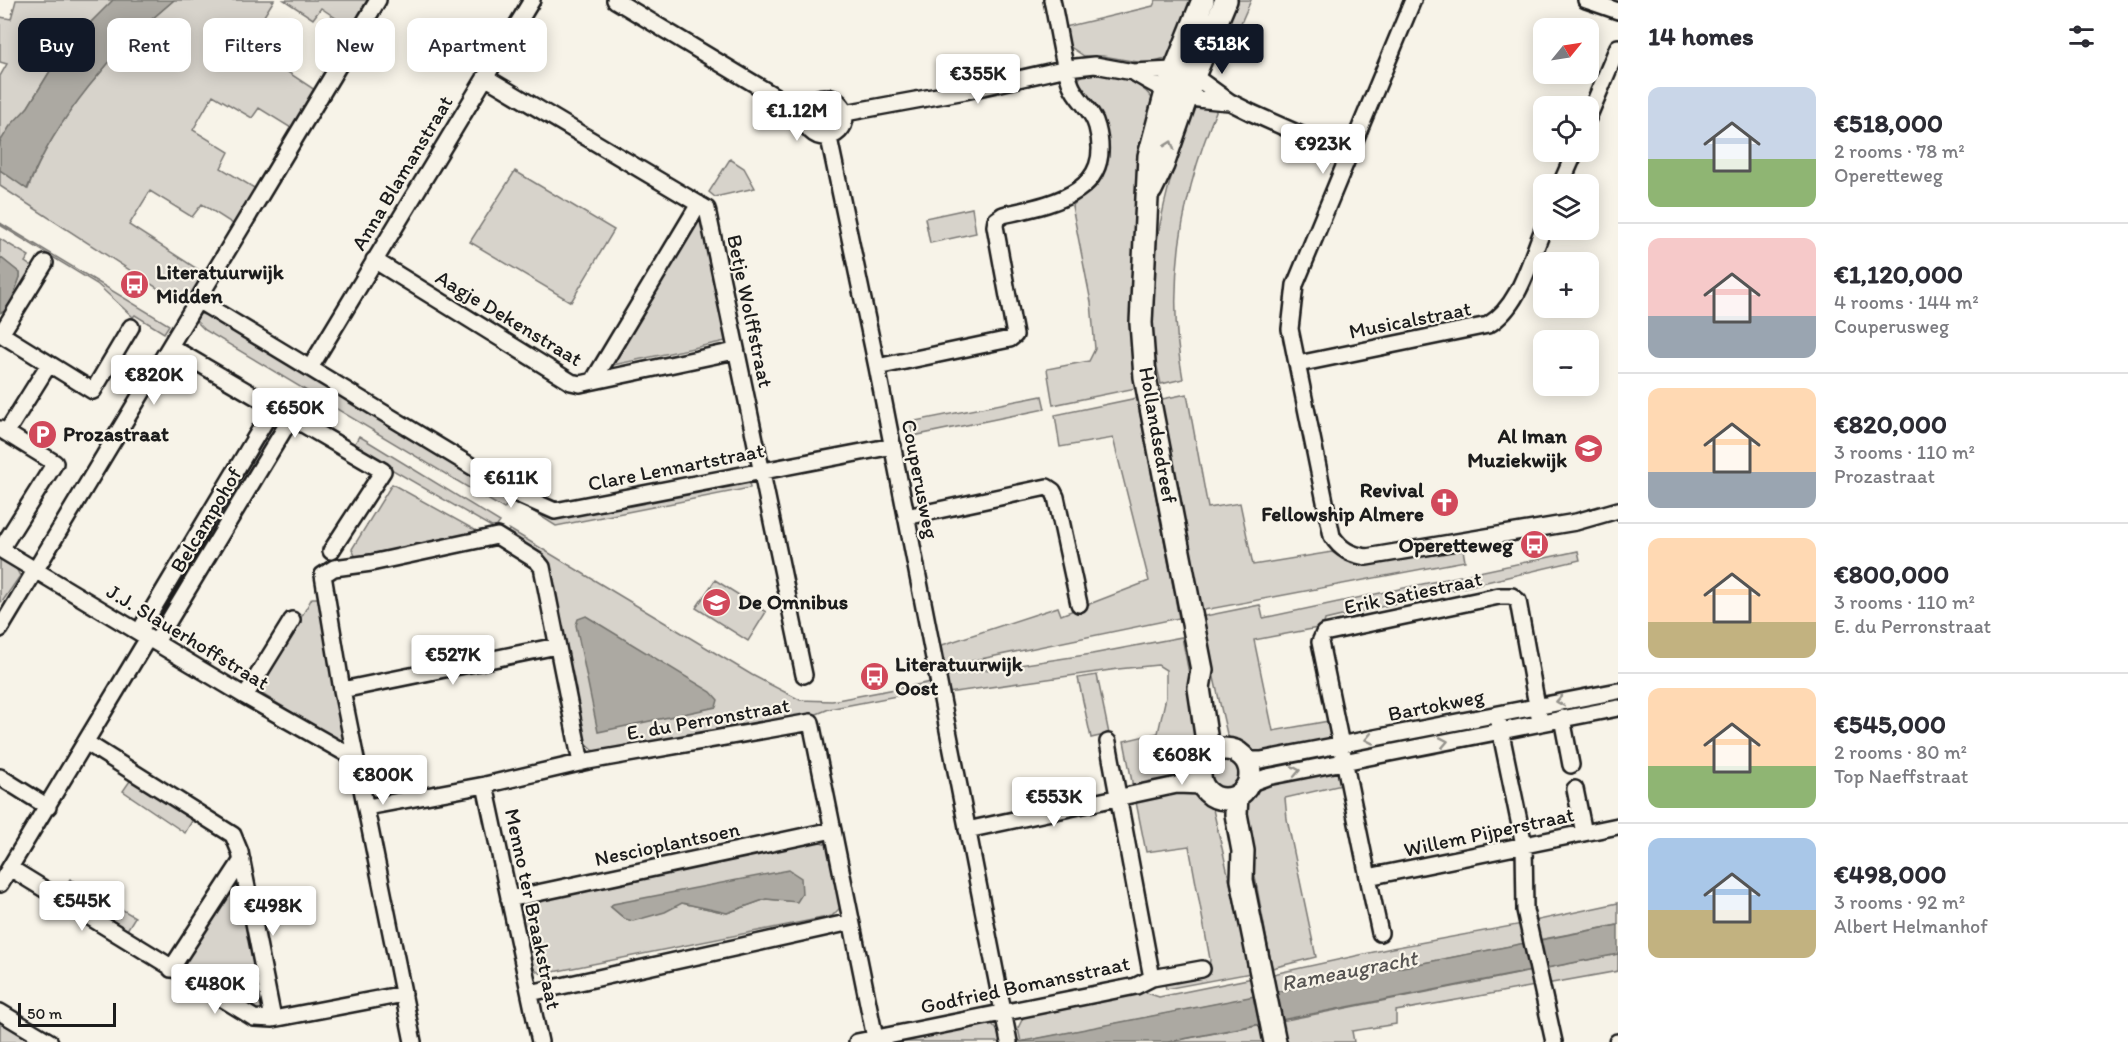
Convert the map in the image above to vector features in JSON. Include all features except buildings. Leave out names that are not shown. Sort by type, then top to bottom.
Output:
[{"type":"main road","name":"Hollandsedreef","points":[[1176,95],[1173,70],[1203,0]]},
{"type":"main road","name":"Hollandsedreef","points":[[1226,0],[1194,76],[1176,95],[1149,156],[1141,323],[1145,377],[1202,670],[1212,685],[1221,737],[1220,777],[1230,853],[1242,880],[1274,1036]]},
{"type":"main road","points":[[1220,777],[1236,752],[1246,760]]},
{"type":"street","points":[[0,629],[378,0]]},
{"type":"street","name":"Anna Blamanstraat","points":[[310,368],[532,0]]},
{"type":"street","points":[[615,0],[788,104],[805,111]]},
{"type":"street","points":[[877,367],[1010,339],[1015,335],[995,226],[996,220],[1003,215],[1065,199],[1081,189],[1094,172],[1100,153],[1097,127],[1088,106],[1071,87],[1052,0]]},
{"type":"street","points":[[1413,0],[1295,285],[1290,329],[1332,536],[1339,547],[1353,555],[1367,556],[1554,526],[1597,518],[1618,510]]},
{"type":"street","points":[[1586,0],[1618,10]]},
{"type":"street","points":[[1597,96],[1618,47]]},
{"type":"street","points":[[845,113],[965,91],[1067,68],[1095,66],[1133,72],[1173,70],[1194,76],[1230,102],[1349,156]]},
{"type":"street","points":[[1133,72],[1176,95],[1230,102]]},
{"type":"street","points":[[485,77],[699,204],[593,381]]},
{"type":"street","points":[[820,97],[831,97],[840,103],[845,113],[845,124],[839,133],[829,138],[818,137],[809,131],[804,122],[805,111],[811,102],[820,97]]},
{"type":"street","name":"Couperusweg","points":[[829,138],[893,446],[1009,1042]]},
{"type":"street","name":"Betje Wolffstraat","points":[[699,204],[707,209],[804,675]]},
{"type":"street","name":"Musicalstraat","points":[[1298,364],[1477,330],[1488,325],[1497,320],[1513,301],[1539,240]]},
{"type":"street","name":"Aagje Dekenstraat","points":[[374,260],[571,382],[580,384],[735,351]]},
{"type":"street","points":[[45,263],[1,334],[93,391],[131,327]]},
{"type":"street","name":"Clare Lennartstraat","points":[[199,301],[519,495],[555,511],[893,446]]},
{"type":"street","points":[[171,346],[383,471],[331,551]]},
{"type":"street","points":[[0,549],[55,463],[3,431],[49,364]]},
{"type":"street","name":"Belcampohof","points":[[148,638],[273,408]]},
{"type":"street","name":"Belcampohof","points":[[148,638],[291,418]]},
{"type":"street","points":[[906,517],[1047,487],[1056,496],[1079,604]]},
{"type":"street","points":[[413,1042],[342,690],[323,575],[334,568],[371,563],[497,536],[537,561],[542,567],[581,763]]},
{"type":"street","name":"J.J. Slauerhoffstraat","points":[[0,549],[245,696],[356,759]]},
{"type":"street","name":"Erik Satiestraat","points":[[1342,744],[1320,642],[1324,633],[1499,596],[1512,596],[1518,601],[1537,705]]},
{"type":"street","points":[[245,696],[292,620]]},
{"type":"street","points":[[0,884],[87,743],[148,638]]},
{"type":"street","points":[[342,690],[557,646]]},
{"type":"street","name":"Bartokweg","points":[[1246,760],[1261,760],[1618,691]]},
{"type":"street","points":[[1537,705],[1540,722]]},
{"type":"street","name":"Bartokweg","points":[[1220,777],[1267,777],[1618,708]]},
{"type":"street","points":[[1498,714],[1524,845],[1525,910],[1554,1042]]},
{"type":"street","points":[[1562,718],[1571,765]]},
{"type":"street","name":"E. du Perronstraat","points":[[367,807],[484,785],[581,763],[811,722],[875,1038]]},
{"type":"street","points":[[1107,742],[1152,978]]},
{"type":"street","points":[[87,743],[233,835],[242,860],[273,1019]]},
{"type":"street","points":[[1342,744],[1380,933]]},
{"type":"street","points":[[0,777],[48,807]]},
{"type":"street","points":[[967,830],[1220,777]]},
{"type":"street","name":"Menno ter Braakstraat","points":[[484,785],[540,1042]]},
{"type":"street","points":[[1575,789],[1584,833]]},
{"type":"street","name":"Willem Pijperstraat","points":[[1368,878],[1618,826]]},
{"type":"street","name":"Nescioplantsoen","points":[[509,899],[833,830]]},
{"type":"street","points":[[171,969],[242,860]]},
{"type":"street","points":[[10,868],[254,1018],[273,1019],[404,994]]},
{"type":"street","points":[[530,993],[851,922]]},
{"type":"street","name":"Godfried Bomansstraat","points":[[857,1042],[1136,986],[1152,978],[1202,969]]},
{"type":"street","points":[[0,1012],[50,1042]]},
{"type":"shaded area","points":[[16,0],[114,0],[95,19],[18,18],[18,72],[49,72],[28,107],[0,143],[0,76],[7,64],[0,62],[0,17],[11,19]]},
{"type":"shaded area","points":[[113,0],[174,0],[153,18],[107,18],[107,64],[89,86],[54,137],[27,189],[0,170],[0,142],[10,126],[28,107],[49,72],[95,72],[95,18]]},
{"type":"shaded area","points":[[174,0],[274,0],[263,18],[203,18],[203,72],[288,72],[315,90],[291,128],[259,108],[252,118],[213,95],[193,130],[229,152],[221,168],[256,189],[233,224],[202,204],[192,217],[150,191],[129,225],[205,274],[185,306],[0,186],[0,170],[28,189],[54,137],[89,86],[107,65],[107,72],[191,72],[191,18],[153,18]]},
{"type":"shaded area","points":[[284,0],[370,0],[359,18],[336,18],[321,8],[313,19]]},
{"type":"shaded area","points":[[1156,0],[1195,0],[1171,57],[1149,64],[1103,56],[1084,56],[1069,46],[1065,27],[1153,6]]},
{"type":"shaded area","points":[[1232,0],[1251,0],[1223,64],[1208,57]]},
{"type":"shaded area","points":[[1085,72],[1130,81],[1146,91],[1152,98],[1134,223],[1131,326],[1136,388],[1053,405],[1047,369],[1089,361],[1095,349],[1091,302],[1072,206],[1092,187],[1102,164],[1076,82]]},
{"type":"shaded area","points":[[1195,97],[1219,104],[1195,170],[1180,239],[1176,309],[1183,379],[1161,384],[1154,348],[1151,312],[1157,239],[1174,167]]},
{"type":"shaded area","points":[[730,159],[744,168],[755,188],[715,197],[709,192]]},
{"type":"shaded area","points":[[515,171],[614,230],[571,302],[470,242]]},
{"type":"shaded area","points":[[972,208],[976,233],[930,243],[925,218]]},
{"type":"shaded area","points":[[700,211],[726,341],[604,367]]},
{"type":"shaded area","points":[[0,223],[169,325],[164,333],[135,315],[133,317],[97,284]]},
{"type":"shaded area","points":[[0,239],[29,256],[25,262],[35,269],[8,310],[20,273],[0,257]]},
{"type":"shaded area","points":[[0,257],[20,273],[20,277],[8,310],[0,313]]},
{"type":"shaded area","points":[[200,314],[212,316],[512,496],[504,509],[205,330],[196,321]]},
{"type":"shaded area","points":[[1187,394],[1208,508],[1240,503],[1253,565],[1332,552],[1352,564],[1463,550],[1465,561],[1199,611],[1164,433],[1162,399]]},
{"type":"shaded area","points":[[1042,396],[1045,409],[913,436],[910,422]]},
{"type":"shaded area","points":[[1137,398],[1179,618],[947,666],[942,660],[939,646],[1058,607],[1061,615],[1149,581],[1113,438],[1060,447],[1055,415]]},
{"type":"shaded area","points":[[273,416],[286,423],[231,515],[217,508]]},
{"type":"shaded area","points":[[359,436],[500,522],[495,529],[353,447]]},
{"type":"shaded area","points":[[749,480],[750,488],[556,526],[523,505],[549,515]]},
{"type":"shaded area","points":[[392,484],[482,534],[357,560],[352,549]]},
{"type":"shaded area","points":[[212,520],[223,527],[170,616],[157,608]]},
{"type":"shaded area","points":[[509,529],[752,675],[800,700],[832,701],[932,682],[933,689],[829,709],[812,716],[595,752],[583,741],[547,567],[507,535]]},
{"type":"shaded area","points":[[1578,551],[1580,560],[1325,620],[1323,627],[1254,640],[1273,731],[1329,721],[1331,737],[1326,743],[1286,752],[1258,754],[1235,745],[1227,734],[1200,617],[1260,605],[1263,618]]},
{"type":"shaded area","points":[[0,558],[15,566],[20,576],[2,602],[0,601]]},
{"type":"shaded area","points":[[715,580],[766,612],[748,641],[696,608]]},
{"type":"shaded area","points":[[312,598],[321,598],[345,737],[340,742],[262,694],[261,689]]},
{"type":"shaded area","points":[[586,616],[711,692],[718,700],[716,707],[598,732],[576,625],[578,619]]},
{"type":"shaded area","points":[[1182,637],[1204,752],[1193,771],[1175,778],[1133,787],[1124,741],[1158,733],[1166,697],[1166,670],[1158,665],[948,693],[945,676],[1092,654]]},
{"type":"shaded area","points":[[1097,675],[1109,734],[1091,738],[1078,678]]},
{"type":"shaded area","points":[[1225,759],[1236,763],[1240,774],[1236,785],[1225,789],[1214,785],[1210,774],[1214,763]]},
{"type":"shaded area","points":[[1332,770],[1340,774],[1342,785],[1285,798],[1287,819],[1316,957],[1272,968],[1243,813],[1247,796],[1255,787]]},
{"type":"shaded area","points":[[134,775],[195,816],[185,833],[123,791]]},
{"type":"shaded area","points":[[1193,793],[1212,805],[1251,973],[1166,989],[1164,980],[1209,969],[1210,959],[1189,846],[1146,852],[1136,802],[1153,796]]},
{"type":"shaded area","points":[[818,841],[827,844],[831,850],[841,902],[840,908],[832,916],[543,974],[531,965],[523,937],[519,911],[521,905],[531,898]],"holes":[[[802,894],[790,901],[766,899],[727,913],[682,903],[625,919],[611,907]]]},
{"type":"shaded area","points":[[789,870],[801,878],[802,894],[797,902],[766,899],[727,913],[682,903],[665,912],[633,921],[625,919],[611,907],[613,904]]},
{"type":"shaded area","points":[[70,879],[135,917],[124,935],[59,895]]},
{"type":"shaded area","points":[[236,883],[243,890],[264,1011],[253,1011],[186,972],[183,962]]},
{"type":"shaded area","points":[[1618,903],[1618,925],[1538,940],[1534,921]]},
{"type":"shaded area","points":[[1522,924],[1526,943],[1276,992],[1273,974],[1392,948]]},
{"type":"shaded area","points":[[1618,925],[1618,954],[1168,1042],[1019,1042]]},
{"type":"shaded area","points":[[1618,954],[1618,971],[1396,1011],[1396,1024],[1352,1031],[1354,1042],[1284,1042],[1281,1021]]},
{"type":"shaded area","points":[[1253,978],[1257,996],[1021,1042],[1018,1028],[1024,1016],[1141,991],[1159,997]]},
{"type":"shaded area","points":[[0,1018],[41,1042],[0,1042]]},
{"type":"shaded area","points":[[991,1023],[998,1031],[1000,1042],[885,1042]]},
{"type":"shaded area","points":[[1263,1024],[1267,1042],[1168,1042]]},
{"type":"place","name":"Literatuurwijk Midden","points":[[135,284]]},
{"type":"place","name":"Prozastraat","points":[[42,434]]},
{"type":"place","name":"Al Iman Muziekwijk","points":[[1588,448]]},
{"type":"place","name":"Revival Fellowship Almere","points":[[1445,502]]},
{"type":"place","name":"Operetteweg","points":[[1534,545]]},
{"type":"place","name":"De Omnibus","points":[[717,602]]},
{"type":"place","name":"Literatuurwijk Oost","points":[[874,676]]},
{"type":"water label","name":"Rameaugracht","points":[[1349,970]]}]
